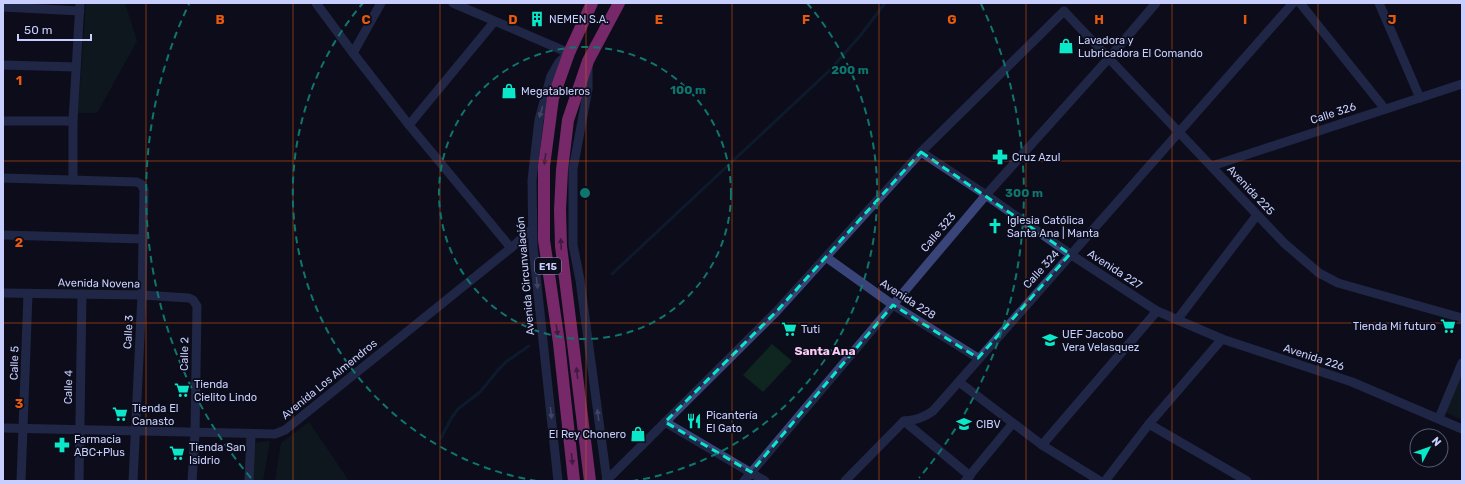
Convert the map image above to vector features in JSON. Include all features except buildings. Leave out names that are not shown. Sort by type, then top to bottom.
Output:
[{"type":"highway","name":"Avenida Circunvalación","points":[[574,481],[559,343],[544,240],[545,158],[553,98],[569,54],[592,3]]},
{"type":"highway","name":"E15","points":[[590,481],[561,246],[560,210],[562,170],[568,120],[588,61],[619,3]]},
{"type":"street","points":[[316,3],[409,125],[511,248]]},
{"type":"street","points":[[353,53],[381,3]]},
{"type":"street","points":[[454,3],[569,54]]},
{"type":"street","name":"Calle 323","points":[[744,481],[986,194],[1109,58],[1156,3]]},
{"type":"street","name":"Calle 324","points":[[904,421],[924,417],[932,411],[959,382],[978,358],[1293,3]]},
{"type":"street","points":[[1300,3],[1385,108]]},
{"type":"street","points":[[1379,3],[1420,98]]},
{"type":"street","points":[[3,7],[80,7],[73,121],[73,180],[3,178]]},
{"type":"street","name":"Avenida 225","points":[[920,152],[1064,11],[1284,243],[1319,273],[1338,282],[1462,318]]},
{"type":"street","points":[[409,125],[494,22]]},
{"type":"street","name":"Avenida Circunvalación","points":[[558,481],[532,229],[532,180],[539,120],[551,76],[559,62],[569,54]]},
{"type":"street","name":"E15","points":[[588,61],[588,89],[573,169],[573,245],[580,280],[607,481]]},
{"type":"street","points":[[3,65],[76,67]]},
{"type":"street","name":"Calle 326","points":[[1212,166],[1462,84]]},
{"type":"street","points":[[3,121],[73,121]]},
{"type":"street","points":[[607,481],[776,312],[920,152]]},
{"type":"street","name":"Avenida 227","points":[[920,152],[986,194],[1070,254],[1157,311]]},
{"type":"street","name":"Calle 3","points":[[73,180],[137,182],[141,184],[144,190],[142,295],[133,481]]},
{"type":"street","points":[[1177,320],[1257,215]]},
{"type":"street","name":"Avenida Los Almendros","points":[[3,428],[274,434],[284,430],[296,422],[511,248],[532,229]]},
{"type":"street","points":[[3,235],[143,239]]},
{"type":"street","name":"Avenida 228","points":[[826,257],[893,305],[978,358]]},
{"type":"street","name":"Avenida Novena","points":[[3,293],[142,295],[189,298],[193,300]]},
{"type":"street","name":"Calle 5","points":[[21,481],[28,294]]},
{"type":"street","name":"Calle 4","points":[[79,481],[82,294]]},
{"type":"street","name":"Calle 2","points":[[192,481],[195,432],[197,306],[193,300]]},
{"type":"street","points":[[1042,445],[1157,311]]},
{"type":"street","name":"Avenida 226","points":[[1157,311],[1222,339],[1352,382],[1462,429]]},
{"type":"street","points":[[1105,481],[1148,424],[1222,339]]},
{"type":"street","points":[[1439,418],[1462,363]]},
{"type":"street","points":[[959,382],[1042,445],[1100,481]]},
{"type":"street","points":[[845,481],[904,421],[968,478],[1013,423]]},
{"type":"street","points":[[665,422],[765,481]]},
{"type":"street","points":[[1148,424],[1247,481]]},
{"type":"street","points":[[249,481],[251,434]]},
{"type":"highlighted area","points":[[921,152],[1070,254],[978,358],[893,305],[751,472],[665,422],[776,312]]},
{"type":"green space","points":[[86,3],[125,3],[137,41],[97,113],[78,113]]},
{"type":"green space","points":[[772,344],[792,361],[763,392],[743,375]]},
{"type":"green space","points":[[1460,377],[1462,378],[1462,420],[1445,412]]},
{"type":"green space","points":[[309,422],[349,481],[275,481],[281,443]]},
{"type":"green space","points":[[270,441],[263,481],[251,481],[253,443]]},
{"type":"waterway","points":[[612,274],[829,71],[860,36],[885,3]]},
{"type":"waterway","points":[[441,438],[458,409],[480,392],[507,361],[529,346]]},
{"type":"place","name":"NEMEN S.A.","points":[[537,19]]},
{"type":"place","name":"Lavadora y Lubricadora El Comando","points":[[1066,46]]},
{"type":"place","name":"Megatableros","points":[[509,91]]},
{"type":"place","name":"Cruz Azul","points":[[1000,157]]},
{"type":"place","name":"Iglesia Católica Santa Ana | Manta","points":[[995,226]]},
{"type":"place","name":"Tienda Mi futuro","points":[[1448,326]]},
{"type":"place","name":"Tuti","points":[[789,329]]},
{"type":"place","name":"UEF Jacobo Vera Velasquez","points":[[1050,340]]},
{"type":"place","name":"Tienda Cielito Lindo","points":[[182,390]]},
{"type":"place","name":"Tienda El Canasto","points":[[120,414]]},
{"type":"place","name":"Picantería El Gato","points":[[694,421]]},
{"type":"place","name":"CIBV","points":[[964,424]]},
{"type":"place","name":"El Rey Chonero","points":[[638,434]]},
{"type":"place","name":"Farmacia ABC+Plus","points":[[62,445]]},
{"type":"place","name":"Tienda San Isidrio","points":[[177,453]]},
{"type":"district","name":"Santa Ana","points":[[825,351]]}]
